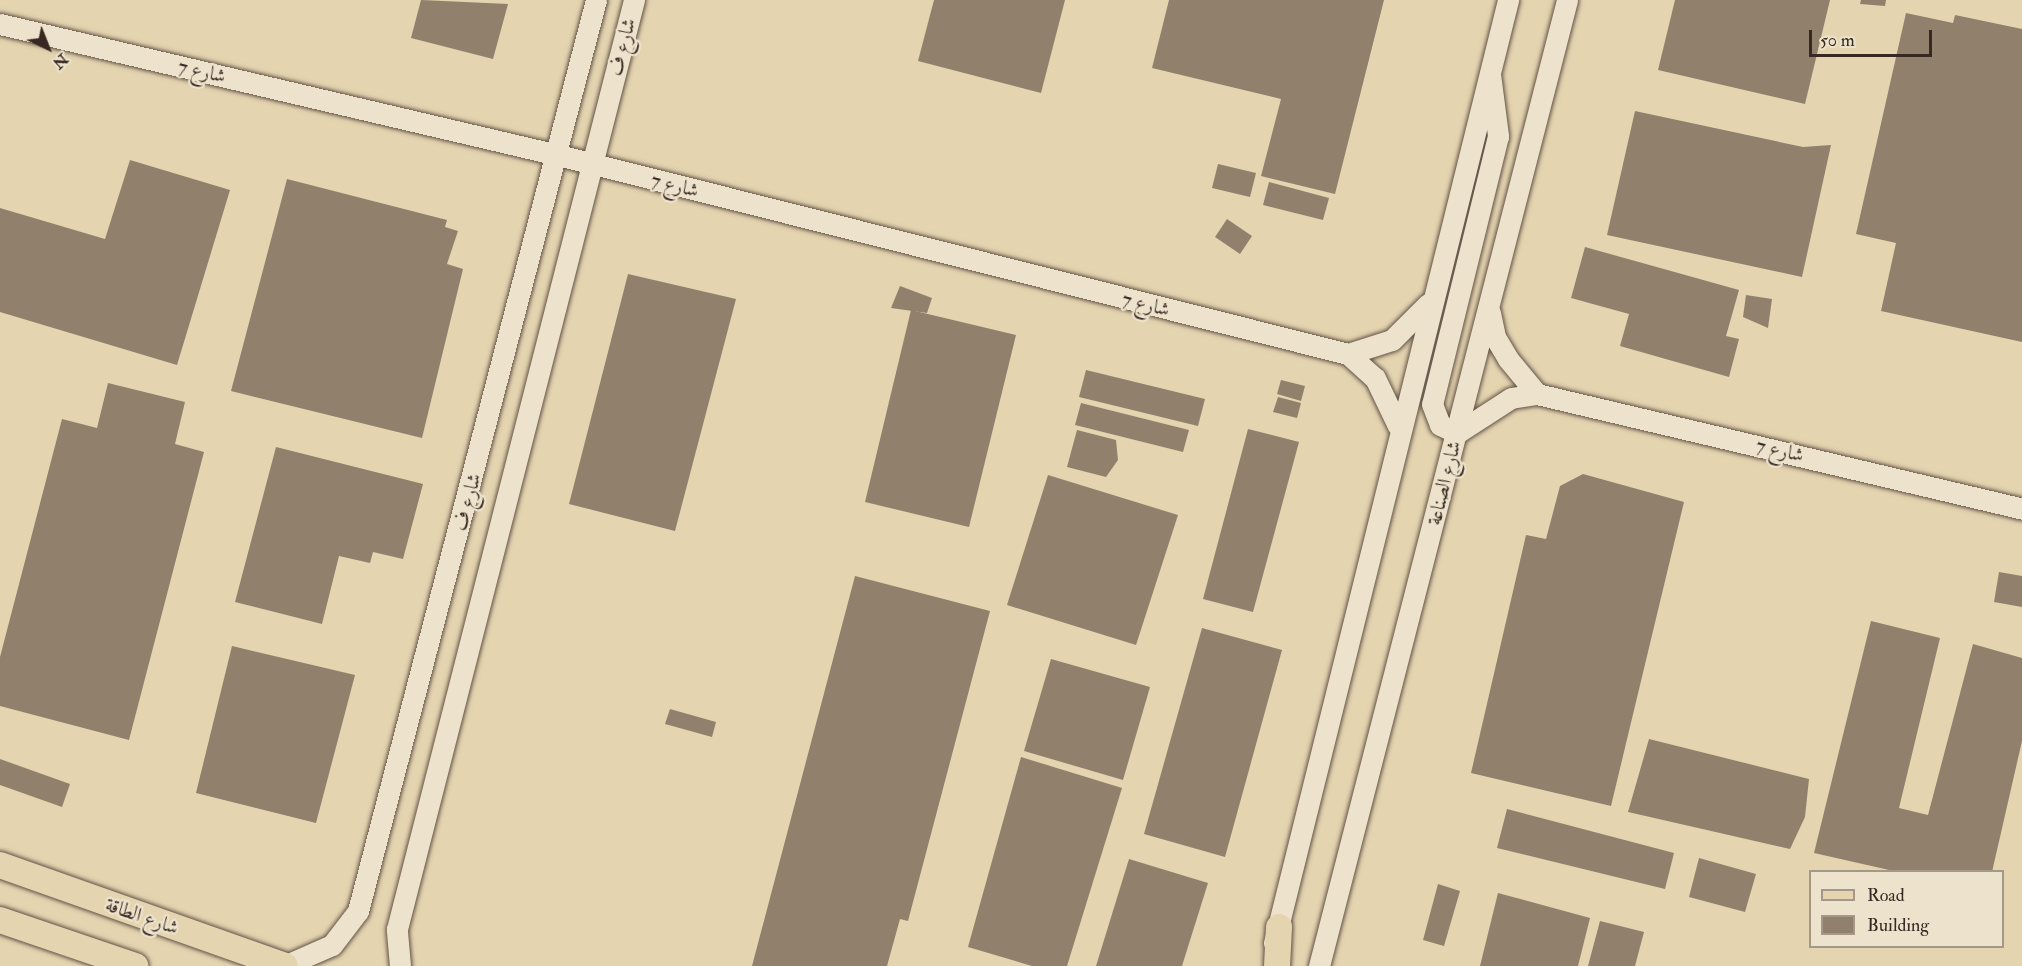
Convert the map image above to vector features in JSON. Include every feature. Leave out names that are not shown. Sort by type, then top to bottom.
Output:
[{"type":"main road","name":"شارع الطاقة","points":[[0,865],[284,966]]},
{"type":"main road","points":[[0,920],[135,966]]},
{"type":"main road","points":[[1277,966],[1279,927]]},
{"type":"street","name":"شارع ف","points":[[284,966],[332,945],[358,911],[558,155],[596,0]]},
{"type":"street","name":"شارع ف","points":[[400,966],[397,929],[634,0]]},
{"type":"street","points":[[1268,966],[1398,426],[1436,287],[1508,0]]},
{"type":"street","name":"شارع الصناعة","points":[[1318,966],[1490,312],[1567,0]]},
{"type":"street","name":"شارع 7","points":[[0,24],[558,155],[1348,354],[1375,378],[1398,426]]},
{"type":"street","points":[[1457,433],[1440,424],[1432,404],[1498,136],[1489,70]]},
{"type":"street","points":[[1348,354],[1392,340],[1411,326],[1436,287]]},
{"type":"street","points":[[1490,312],[1495,337],[1537,394]]},
{"type":"street","name":"شارع 7","points":[[1457,433],[1511,398],[1537,394],[2022,509]]},
{"type":"building","points":[[421,0],[508,4],[493,59],[411,38]]},
{"type":"building","points":[[934,0],[1065,0],[1041,93],[918,61]]},
{"type":"building","points":[[1169,0],[1384,0],[1335,194],[1261,176],[1281,99],[1152,68]]},
{"type":"building","points":[[1675,0],[1830,0],[1805,104],[1658,70]]},
{"type":"building","points":[[1861,0],[1886,0],[1885,6],[1860,4]]},
{"type":"building","points":[[1906,13],[1953,23],[1955,15],[2022,29],[2022,342],[1881,311],[1896,243],[1856,234]]},
{"type":"building","points":[[1635,111],[1803,147],[1831,145],[1802,277],[1607,235]]},
{"type":"building","points":[[130,160],[230,190],[177,365],[0,312],[0,208],[105,239]]},
{"type":"building","points":[[1218,164],[1256,173],[1250,197],[1212,188]]},
{"type":"building","points":[[287,179],[447,220],[445,227],[458,231],[447,264],[463,269],[422,438],[231,391]]},
{"type":"building","points":[[1269,182],[1329,198],[1323,220],[1263,205]]},
{"type":"building","points":[[1227,219],[1252,236],[1240,254],[1215,237]]},
{"type":"building","points":[[1585,247],[1739,290],[1726,336],[1739,339],[1729,377],[1620,346],[1629,314],[1571,298]]},
{"type":"building","points":[[628,274],[736,299],[675,531],[569,504]]},
{"type":"building","points":[[900,286],[932,298],[927,313],[891,308]]},
{"type":"building","points":[[1746,295],[1772,299],[1768,328],[1743,317]]},
{"type":"building","points":[[911,310],[1016,335],[969,527],[865,502]]},
{"type":"building","points":[[1086,370],[1205,399],[1198,426],[1079,397]]},
{"type":"building","points":[[1281,380],[1305,386],[1301,401],[1277,394]]},
{"type":"building","points":[[108,383],[185,402],[175,444],[204,452],[129,740],[0,706],[0,657],[62,419],[97,428]]},
{"type":"building","points":[[1278,397],[1301,403],[1297,418],[1273,412]]},
{"type":"building","points":[[1081,403],[1189,430],[1183,452],[1075,425]]},
{"type":"building","points":[[1248,429],[1299,442],[1253,612],[1203,599]]},
{"type":"building","points":[[1077,430],[1116,440],[1118,460],[1106,477],[1067,467]]},
{"type":"building","points":[[276,447],[423,484],[403,559],[373,552],[370,563],[339,556],[322,624],[235,602]]},
{"type":"building","points":[[1583,474],[1684,502],[1611,806],[1471,773],[1526,535],[1546,539],[1560,486]]},
{"type":"building","points":[[1048,475],[1178,515],[1136,645],[1007,605]]},
{"type":"building","points":[[1999,572],[2022,576],[2022,607],[1994,602]]},
{"type":"building","points":[[855,576],[990,611],[908,921],[900,919],[887,966],[752,966]]},
{"type":"building","points":[[1871,621],[1940,638],[1899,808],[1928,815],[1973,644],[2022,658],[2022,741],[1992,870],[1889,870],[1814,853]]},
{"type":"building","points":[[1202,628],[1282,650],[1225,857],[1144,834]]},
{"type":"building","points":[[232,646],[355,675],[316,823],[196,793]]},
{"type":"building","points":[[1051,659],[1150,687],[1123,780],[1024,751]]},
{"type":"building","points":[[670,709],[716,722],[712,737],[665,724]]},
{"type":"building","points":[[1649,739],[1809,779],[1805,817],[1790,849],[1628,812]]},
{"type":"building","points":[[1021,757],[1122,788],[1067,966],[1032,966],[968,947]]},
{"type":"building","points":[[0,759],[70,784],[62,807],[0,785]]},
{"type":"building","points":[[1507,809],[1674,853],[1665,889],[1497,848]]},
{"type":"building","points":[[1699,858],[1756,874],[1745,912],[1689,897]]},
{"type":"building","points":[[1129,859],[1208,883],[1182,966],[1096,966]]},
{"type":"building","points":[[1438,884],[1460,891],[1444,946],[1423,940]]},
{"type":"building","points":[[1498,893],[1590,918],[1578,966],[1480,966]]},
{"type":"building","points":[[1600,921],[1644,932],[1635,966],[1588,966]]}]
